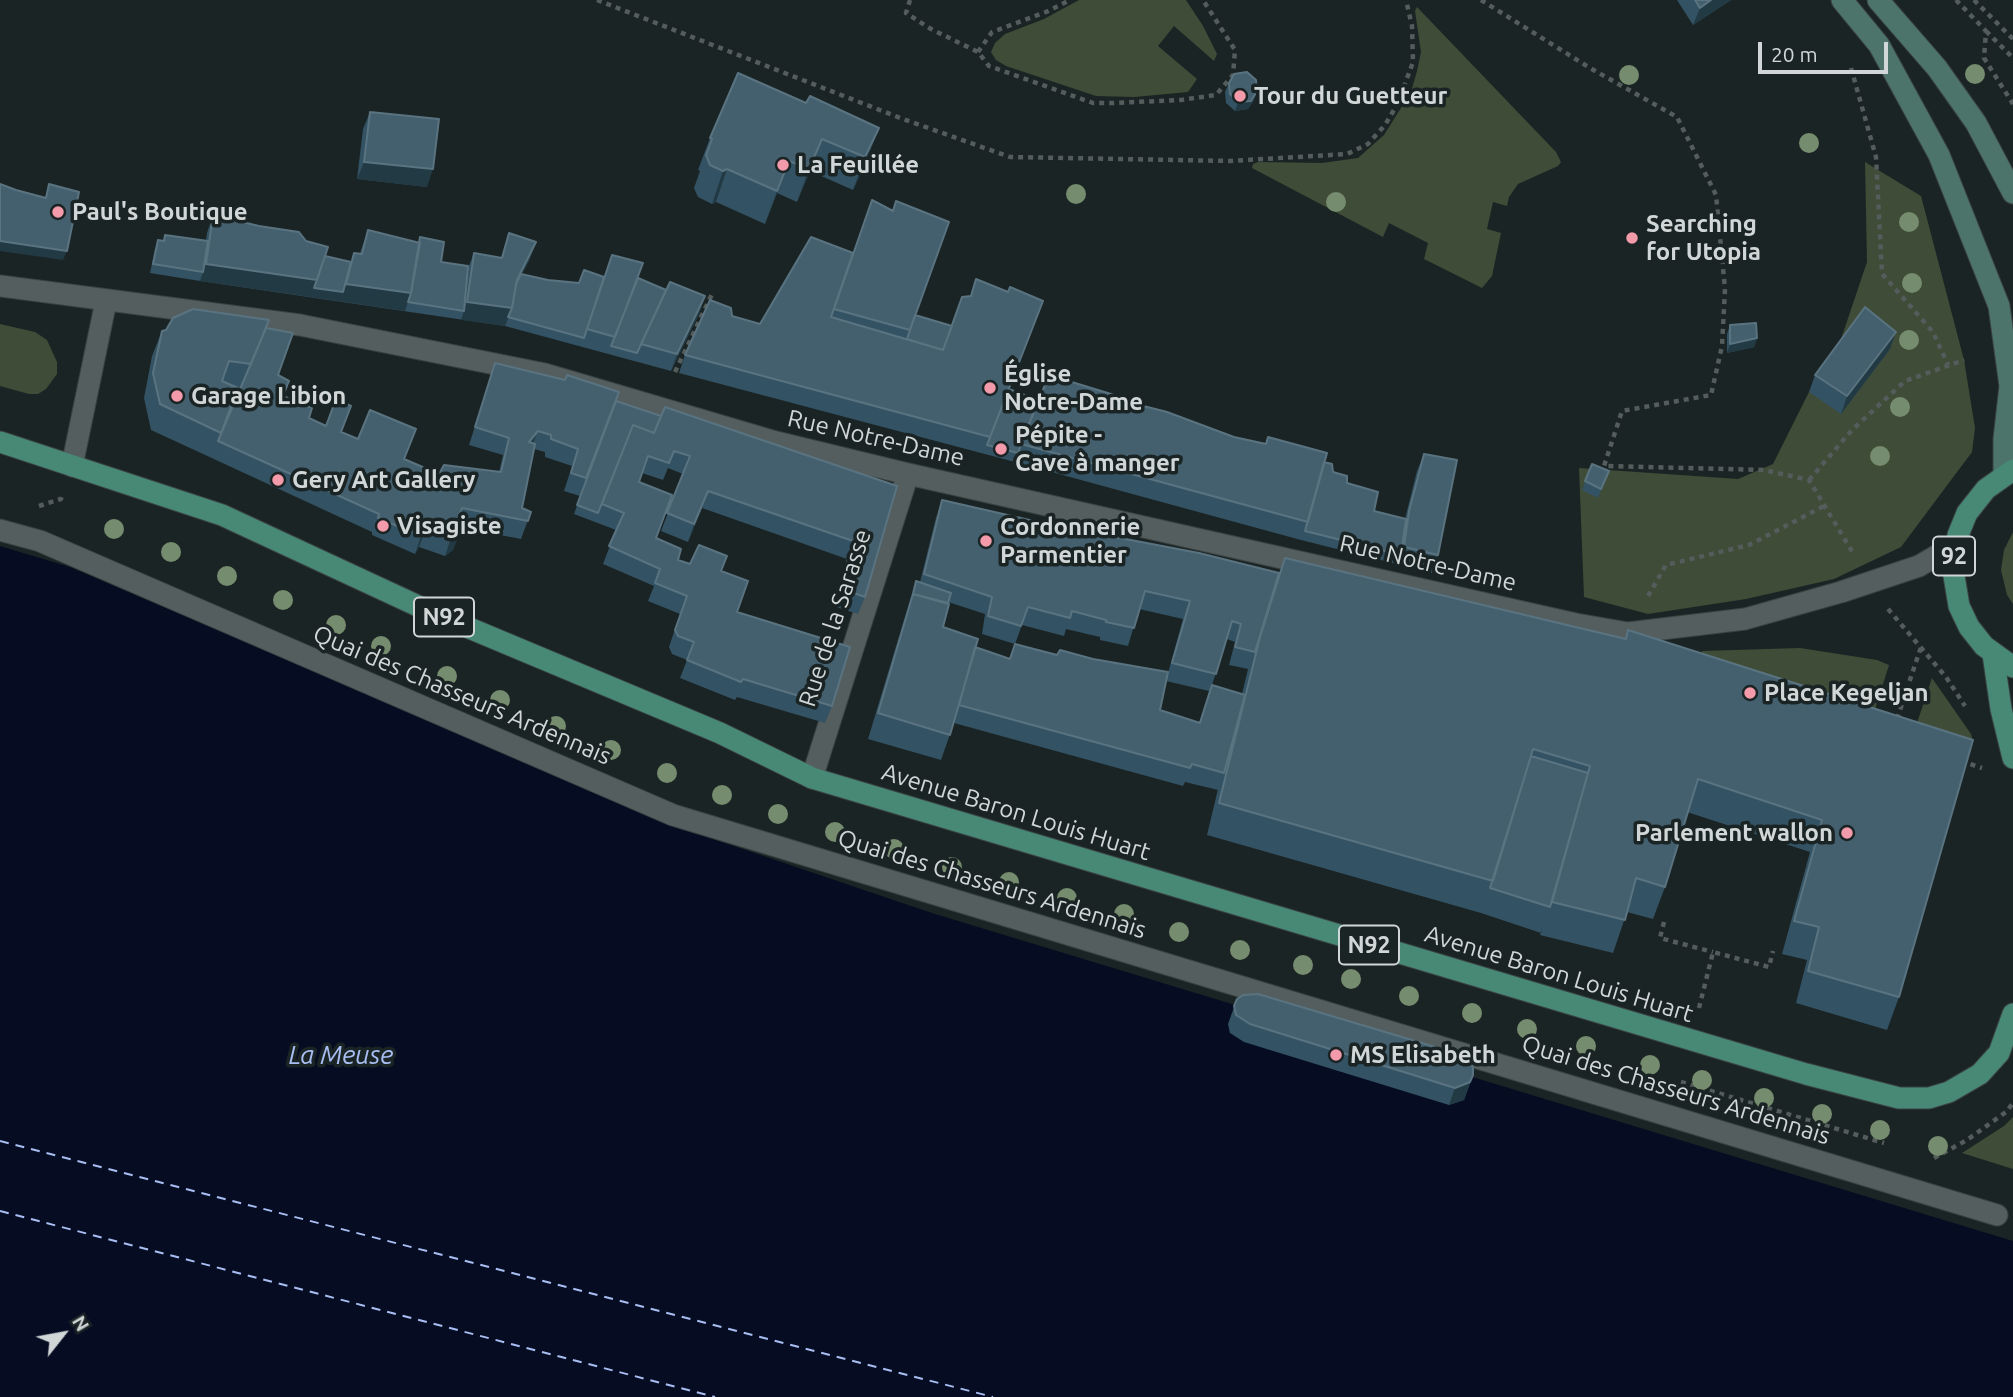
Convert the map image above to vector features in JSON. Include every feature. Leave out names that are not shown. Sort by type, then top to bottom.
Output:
[{"type":"main road","points":[[1842,0],[1879,46],[1940,155],[1999,306],[2010,386],[2004,439],[2009,472]]},
{"type":"main road","points":[[1878,0],[1937,68],[1976,123],[2013,192]]},
{"type":"main road","name":"Avenue Baron Louis Huart","points":[[0,442],[222,515],[431,611],[720,733],[812,778],[1806,1074],[1899,1098],[1929,1098],[1949,1092],[1980,1074],[1999,1053],[2013,1014]]},
{"type":"main road","name":"92","points":[[2009,472],[1978,498],[1962,524],[1955,545],[1953,570],[1959,606],[1976,637],[1993,654],[2013,667]]},
{"type":"main road","points":[[1993,654],[2001,709],[2013,758]]},
{"type":"street","name":"Rue Notre-Dame","points":[[0,286],[300,325],[545,374],[776,442],[908,474],[1576,624],[1628,633],[1745,619],[1841,592],[1919,566],[1955,545]]},
{"type":"street","points":[[72,466],[106,301]]},
{"type":"street","name":"Rue de la Sarasse","points":[[812,778],[908,474]]},
{"type":"street","name":"Quai des Chasseurs Ardennais","points":[[0,530],[40,541],[673,815],[1997,1214]]},
{"type":"path","points":[[597,0],[903,119],[1010,157],[1230,161],[1347,154],[1368,144],[1385,125],[1398,103],[1413,62],[1412,26],[1406,0]]},
{"type":"path","points":[[910,0],[906,13],[931,29],[978,52],[989,66],[1093,103],[1181,100],[1216,95],[1233,75],[1235,50],[1203,0]]},
{"type":"path","points":[[978,52],[992,32],[1070,0]]},
{"type":"path","points":[[1481,0],[1590,68],[1677,117],[1716,195],[1725,289],[1722,346],[1711,395],[1622,411],[1604,466],[1764,470],[1809,480],[1856,557]]},
{"type":"path","points":[[1956,0],[2013,58]]},
{"type":"path","points":[[1975,0],[2013,39]]},
{"type":"path","points":[[1986,31],[1984,58],[2013,104]]},
{"type":"path","points":[[1850,64],[1876,157],[1882,274],[1933,332],[1948,365]]},
{"type":"path","points":[[675,372],[713,292]]},
{"type":"path","points":[[1809,480],[1852,430],[1905,381],[1964,360]]},
{"type":"path","points":[[1628,633],[1666,565],[1749,545],[1824,506]]},
{"type":"path","points":[[1882,600],[1946,677],[1967,708]]},
{"type":"path","points":[[1895,726],[1921,647]]},
{"type":"path","points":[[1952,758],[1989,770]]},
{"type":"path","points":[[1664,922],[1660,938],[1769,967],[1773,951]]},
{"type":"path","points":[[1707,974],[1713,952]]},
{"type":"path","points":[[1934,1158],[1977,1133],[2006,1112],[2013,1103]]},
{"type":"green space","points":[[1079,0],[1186,0],[1217,54],[1214,61],[1174,26],[1158,46],[1197,79],[1188,92],[1134,97],[1096,96],[1006,66],[996,60],[991,52],[995,43],[1005,34],[1044,19]]},
{"type":"green space","points":[[1417,7],[1556,152],[1561,162],[1558,166],[1518,184],[1509,197],[1507,206],[1493,202],[1487,229],[1501,233],[1492,276],[1482,288],[1424,259],[1428,243],[1389,223],[1383,237],[1252,168],[1253,164],[1258,162],[1322,163],[1358,158],[1384,135],[1411,92],[1417,71],[1421,52],[1415,11]]},
{"type":"green space","points":[[1865,162],[1921,196],[1964,360],[1975,428],[1972,452],[1901,547],[1834,579],[1746,599],[1648,614],[1584,597],[1579,468],[1738,479],[1773,464],[1809,392],[1839,345],[1867,262]]},
{"type":"green space","points":[[0,324],[35,332],[47,340],[57,362],[57,374],[46,389],[38,394],[0,386]]},
{"type":"green space","points":[[2013,532],[2013,604],[2007,595],[2001,570],[2004,550]]},
{"type":"green space","points":[[1800,648],[1877,660],[1889,665],[1871,722],[1700,663],[1702,651]]},
{"type":"green space","points":[[1932,678],[1971,734],[1971,750],[1915,729]]},
{"type":"green space","points":[[2013,1117],[2013,1169],[1962,1153],[2004,1126]]},
{"type":"water","name":"La Meuse","points":[[0,546],[70,567],[675,826],[932,913],[2013,1241],[2013,1397],[0,1397]]},
{"type":"building","points":[[1695,0],[1711,0],[1700,8]]},
{"type":"building","points":[[1247,72],[1256,80],[1257,91],[1251,101],[1238,102],[1230,94],[1229,83],[1234,74]]},
{"type":"building","points":[[738,73],[806,103],[810,96],[879,128],[865,157],[822,139],[809,169],[789,161],[777,191],[727,169],[723,171],[710,165],[706,155],[712,139],[710,138]]},
{"type":"building","points":[[370,112],[439,119],[433,169],[364,162]]},
{"type":"building","points":[[0,184],[46,198],[49,184],[79,192],[67,251],[0,241]]},
{"type":"building","points":[[872,200],[893,211],[896,201],[949,222],[910,330],[834,309]]},
{"type":"building","points":[[213,215],[299,232],[306,241],[328,247],[317,280],[206,264]]},
{"type":"building","points":[[368,230],[420,243],[411,293],[346,284],[354,253],[362,254]]},
{"type":"building","points":[[509,233],[536,242],[517,280],[512,308],[467,302],[474,253],[502,258]]},
{"type":"building","points":[[165,235],[208,241],[203,272],[153,264],[158,240],[164,241]]},
{"type":"building","points":[[420,237],[444,242],[441,262],[468,266],[464,311],[408,302]]},
{"type":"building","points":[[811,237],[853,253],[831,317],[943,350],[962,297],[971,296],[976,279],[1008,292],[1010,287],[1043,301],[990,437],[685,355],[710,300],[731,308],[732,316],[760,324]]},
{"type":"building","points":[[612,255],[643,263],[615,337],[587,329]]},
{"type":"building","points":[[325,256],[351,262],[343,292],[314,288]]},
{"type":"building","points":[[584,270],[604,277],[584,338],[508,317],[521,274],[579,283]]},
{"type":"building","points":[[638,278],[666,290],[637,353],[611,346]]},
{"type":"building","points":[[670,282],[705,296],[677,354],[641,344]]},
{"type":"building","points":[[1865,307],[1896,332],[1847,396],[1815,375]]},
{"type":"building","points":[[193,309],[269,320],[251,364],[229,361],[222,381],[238,388],[221,433],[160,404],[153,373],[162,331],[166,330],[173,318]]},
{"type":"building","points":[[915,315],[952,326],[943,350],[907,339]]},
{"type":"building","points":[[1756,323],[1757,338],[1730,344],[1730,325]]},
{"type":"building","points":[[266,328],[293,333],[278,375],[289,381],[283,396],[312,408],[309,418],[326,426],[336,399],[351,406],[341,432],[358,439],[370,410],[416,429],[404,459],[439,474],[444,465],[501,472],[509,438],[475,427],[495,363],[565,380],[567,375],[619,392],[586,478],[571,473],[578,449],[538,431],[529,442],[535,444],[522,508],[531,512],[528,521],[462,508],[457,521],[460,533],[451,538],[426,529],[421,536],[378,518],[379,514],[218,441]]},
{"type":"building","points":[[1049,375],[1124,398],[1124,401],[1167,412],[1234,437],[1266,444],[1268,437],[1327,453],[1308,522],[1021,444]]},
{"type":"building","points":[[1009,389],[1038,400],[1018,453],[987,445]]},
{"type":"building","points":[[616,401],[661,416],[654,433],[633,425],[598,513],[577,505]]},
{"type":"building","points":[[665,407],[897,486],[865,597],[840,588],[853,541],[708,491],[694,524],[667,513],[690,456],[674,451],[669,463],[648,456],[639,482],[672,495],[656,538],[681,549],[678,560],[690,564],[699,545],[727,556],[721,571],[748,581],[737,612],[850,647],[832,706],[743,679],[741,682],[687,660],[694,642],[678,636],[675,630],[687,596],[655,583],[660,569],[609,546],[624,513],[602,504],[633,425],[654,433]]},
{"type":"building","points":[[1424,454],[1457,460],[1438,555],[1404,547],[1409,511]]},
{"type":"building","points":[[1324,462],[1332,464],[1333,472],[1347,476],[1347,483],[1378,492],[1374,511],[1406,519],[1401,555],[1305,531]]},
{"type":"building","points":[[1592,464],[1609,471],[1601,489],[1585,481]]},
{"type":"building","points":[[942,500],[1047,524],[1199,553],[1279,573],[1255,652],[1235,647],[1241,624],[1232,621],[1216,674],[1172,663],[1190,601],[1145,591],[1134,628],[1072,611],[1070,618],[1028,607],[1021,626],[988,616],[992,597],[924,574]]},
{"type":"building","points":[[1285,558],[1626,639],[1628,630],[1973,740],[1899,997],[1808,971],[1819,927],[1794,921],[1822,820],[1698,779],[1665,887],[1636,878],[1625,920],[1552,902],[1590,766],[1533,749],[1493,881],[1219,803],[1260,637]]},
{"type":"building","points":[[916,581],[951,593],[948,603],[913,594]]},
{"type":"building","points":[[913,594],[949,604],[943,627],[978,639],[950,735],[878,713]]},
{"type":"building","points":[[1015,644],[1057,655],[1060,650],[1093,659],[1168,672],[1160,710],[1200,723],[1212,685],[1245,695],[1224,773],[1192,764],[1190,768],[959,705],[975,647],[1010,659]]},
{"type":"building","points":[[1531,756],[1588,773],[1550,907],[1490,888]]},
{"type":"building","points":[[1258,994],[1462,1055],[1470,1061],[1473,1075],[1470,1082],[1455,1088],[1250,1024],[1236,1015],[1234,1006],[1237,999],[1243,995]]},
{"type":"ferry route","points":[[0,1141],[993,1397]]},
{"type":"ferry route","points":[[0,1211],[715,1397]]},
{"type":"place","name":"Tour du Guetteur","points":[[1240,96]]},
{"type":"place","name":"La Feuillée","points":[[783,165]]},
{"type":"place","name":"Paul's Boutique","points":[[58,212]]},
{"type":"place","name":"Searching for Utopia","points":[[1632,238]]},
{"type":"place","name":"Église Notre-Dame","points":[[990,388]]},
{"type":"place","name":"Garage Libion","points":[[177,396]]},
{"type":"place","name":"Pépite - Cave à manger","points":[[1001,449]]},
{"type":"place","name":"Gery Art Gallery","points":[[278,480]]},
{"type":"place","name":"Visagiste","points":[[383,526]]},
{"type":"place","name":"Cordonnerie Parmentier","points":[[986,541]]},
{"type":"place","name":"Place Kegeljan","points":[[1750,693]]},
{"type":"place","name":"Parlement wallon","points":[[1847,833]]},
{"type":"place","name":"MS Elisabeth","points":[[1336,1055]]}]
